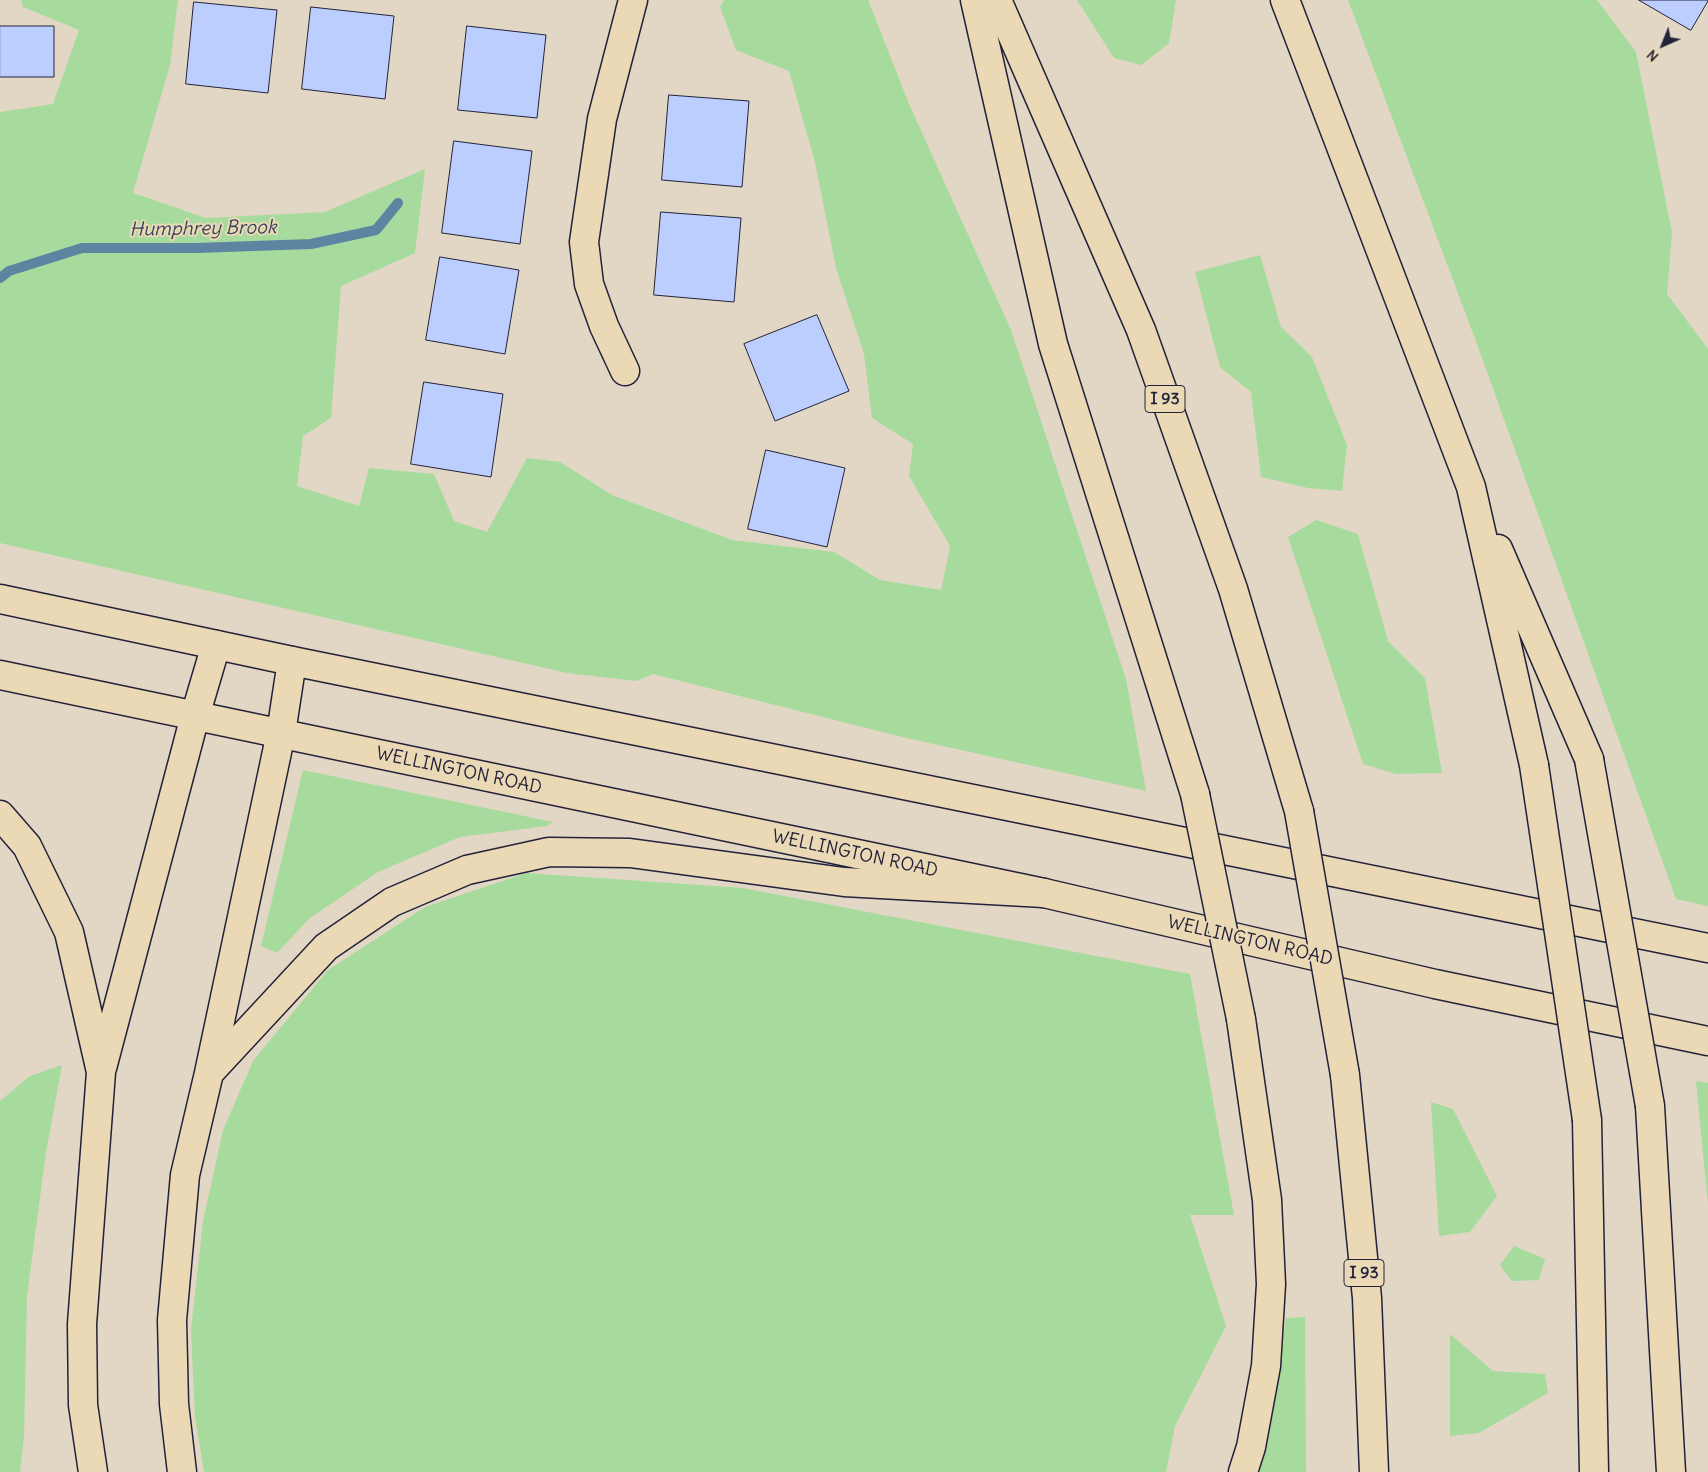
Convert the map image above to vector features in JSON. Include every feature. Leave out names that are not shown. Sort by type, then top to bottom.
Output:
[{"type":"main road","points":[[625,371],[604,326],[589,284],[584,242],[602,119],[633,0]]},
{"type":"main road","points":[[975,0],[1053,344],[1195,794],[1242,1018],[1267,1200],[1271,1284],[1266,1366],[1251,1447],[1243,1472]]},
{"type":"main road","name":"I 93","points":[[997,0],[1140,330],[1233,589],[1299,811],[1345,1075],[1367,1298],[1374,1472]]},
{"type":"main road","points":[[1285,0],[1471,487],[1589,759],[1650,1106],[1671,1472]]},
{"type":"main road","points":[[1471,487],[1534,765],[1588,1120],[1594,1472]]},
{"type":"main road","points":[[0,599],[292,661],[1708,948]]},
{"type":"main road","points":[[93,1472],[83,1405],[82,1324],[101,1072],[195,716],[216,645]]},
{"type":"main road","points":[[182,1472],[174,1404],[172,1320],[184,1175],[282,733],[292,661]]},
{"type":"main road","name":"WELLINGTON ROAD","points":[[0,675],[1044,893],[1435,984],[1708,1041]]},
{"type":"main road","points":[[0,815],[27,846],[69,932],[101,1072]]},
{"type":"main road","points":[[208,1073],[326,947],[392,902],[467,870],[549,852],[630,853],[844,882],[1044,893]]},
{"type":"green space","points":[[21,0],[178,0],[170,65],[133,193],[206,218],[325,212],[425,169],[415,253],[341,286],[331,418],[303,436],[297,486],[359,506],[369,468],[434,474],[454,521],[487,532],[527,458],[560,462],[612,495],[732,540],[834,552],[880,580],[941,590],[950,546],[909,476],[913,444],[872,418],[864,354],[836,268],[815,162],[789,71],[736,50],[720,7],[724,0],[868,0],[909,104],[1011,330],[1126,679],[1146,791],[902,737],[653,674],[636,681],[567,673],[0,543],[0,112],[53,104],[79,30],[23,7]]},
{"type":"green space","points":[[1077,0],[1176,0],[1169,43],[1141,65],[1114,58]]},
{"type":"green space","points":[[1348,0],[1597,0],[1636,52],[1672,233],[1667,294],[1708,349],[1708,906],[1676,899],[1477,344]]},
{"type":"green space","points":[[1260,255],[1281,327],[1312,357],[1347,445],[1342,491],[1308,488],[1261,477],[1251,392],[1220,367],[1195,272]]},
{"type":"green space","points":[[1316,520],[1358,534],[1388,641],[1425,678],[1442,773],[1396,774],[1363,764],[1288,537]]},
{"type":"green space","points":[[303,770],[553,822],[547,826],[460,837],[378,872],[310,918],[277,953],[261,946]]},
{"type":"green space","points":[[526,873],[743,888],[1190,974],[1234,1215],[1190,1215],[1226,1326],[1175,1426],[1166,1472],[204,1472],[195,1417],[191,1330],[203,1221],[223,1130],[253,1061],[328,970],[425,907]]},
{"type":"green space","points":[[62,1065],[46,1152],[27,1296],[24,1438],[20,1472],[0,1472],[0,1101],[30,1076]]},
{"type":"green space","points":[[1696,1081],[1708,1083],[1708,1204]]},
{"type":"green space","points":[[1431,1102],[1453,1109],[1497,1196],[1470,1232],[1439,1236]]},
{"type":"green space","points":[[1514,1246],[1545,1259],[1539,1280],[1512,1281],[1500,1265]]},
{"type":"green space","points":[[1305,1317],[1306,1472],[1258,1472],[1272,1407],[1286,1318]]},
{"type":"green space","points":[[1450,1334],[1493,1371],[1545,1374],[1548,1393],[1479,1433],[1450,1436]]},
{"type":"building","points":[[1639,0],[1708,0],[1708,1],[1691,30]]},
{"type":"building","points":[[194,2],[277,10],[268,93],[186,84]]},
{"type":"building","points":[[311,7],[394,16],[385,99],[302,89]]},
{"type":"building","points":[[0,26],[54,26],[54,77],[0,77]]},
{"type":"building","points":[[467,26],[546,35],[537,118],[458,110]]},
{"type":"building","points":[[669,95],[749,101],[742,187],[662,180]]},
{"type":"building","points":[[454,141],[532,151],[520,244],[442,233]]},
{"type":"building","points":[[661,212],[741,218],[734,302],[654,295]]},
{"type":"building","points":[[440,257],[519,270],[505,354],[426,340]]},
{"type":"building","points":[[817,315],[849,391],[775,421],[744,344]]},
{"type":"building","points":[[424,382],[503,394],[491,477],[411,464]]},
{"type":"building","points":[[766,450],[845,468],[827,547],[748,529]]},
{"type":"waterway","name":"Humphrey Brook","points":[[0,278],[9,271],[82,248],[196,248],[311,244],[376,230],[398,203]]}]
